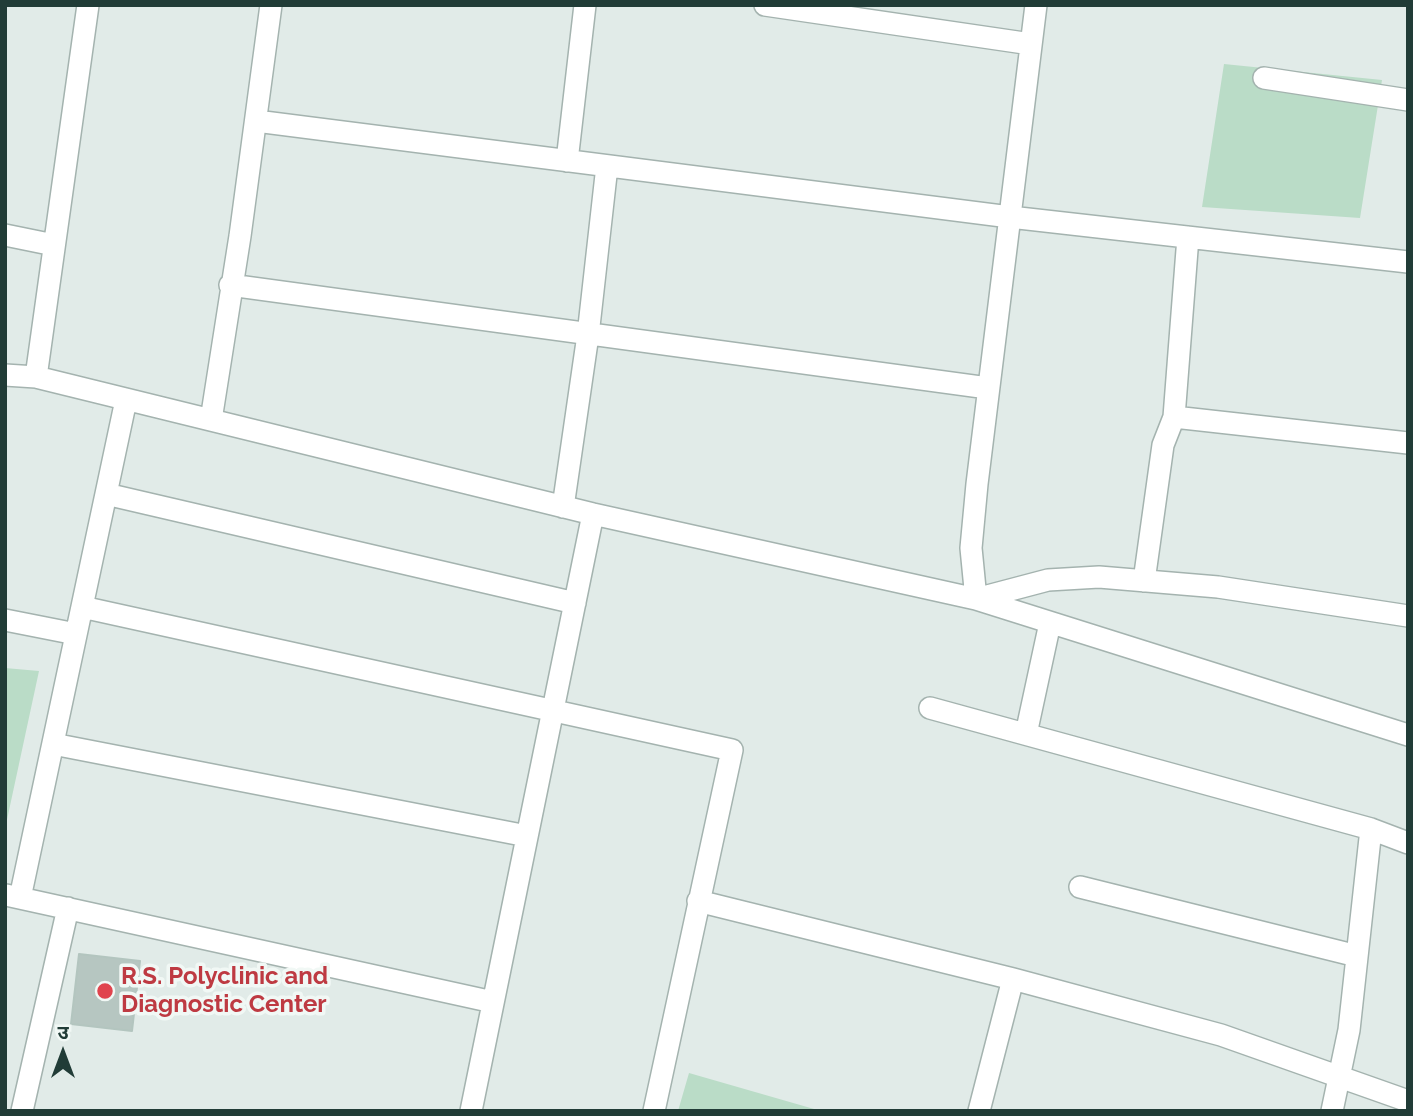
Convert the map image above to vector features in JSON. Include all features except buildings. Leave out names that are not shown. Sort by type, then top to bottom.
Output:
[{"type":"street","points":[[36,377],[88,5]]},
{"type":"street","points":[[211,420],[271,5]]},
{"type":"street","points":[[567,160],[585,5]]},
{"type":"street","points":[[765,5],[1031,44]]},
{"type":"street","points":[[976,599],[971,548],[988,388],[1036,5]]},
{"type":"street","points":[[1264,78],[1408,100]]},
{"type":"street","points":[[256,121],[1010,216],[1408,262]]},
{"type":"street","points":[[563,507],[588,335],[607,166]]},
{"type":"street","points":[[5,235],[54,245]]},
{"type":"street","points":[[1144,581],[1163,445],[1174,417],[1188,237]]},
{"type":"street","points":[[230,285],[988,388]]},
{"type":"street","points":[[5,375],[36,377],[563,507],[976,599],[1408,735]]},
{"type":"street","points":[[126,400],[53,744],[12,896],[493,1002]]},
{"type":"street","points":[[1174,417],[1408,443]]},
{"type":"street","points":[[106,494],[575,603]]},
{"type":"street","points":[[471,1111],[593,514]]},
{"type":"street","points":[[976,599],[1048,580],[1099,578],[1218,587],[1408,616]]},
{"type":"street","points":[[82,607],[732,750],[654,1111]]},
{"type":"street","points":[[5,620],[76,634]]},
{"type":"street","points":[[1026,734],[1050,622]]},
{"type":"street","points":[[930,708],[1371,829],[1408,843]]},
{"type":"street","points":[[53,744],[527,836]]},
{"type":"street","points":[[1332,1111],[1349,1030],[1371,829]]},
{"type":"street","points":[[1080,887],[1357,956]]},
{"type":"street","points":[[698,901],[1013,979],[1221,1035],[1408,1101]]},
{"type":"street","points":[[22,1111],[68,908]]},
{"type":"street","points":[[979,1111],[1013,979]]},
{"type":"green space","points":[[1224,64],[1382,80],[1360,218],[1202,207]]},
{"type":"green space","points":[[5,668],[39,671],[5,829]]},
{"type":"green space","points":[[689,1073],[821,1111],[678,1111]]},
{"type":"place","name":"R.S. Polyclinic and Diagnostic Center","points":[[105,991]]}]
